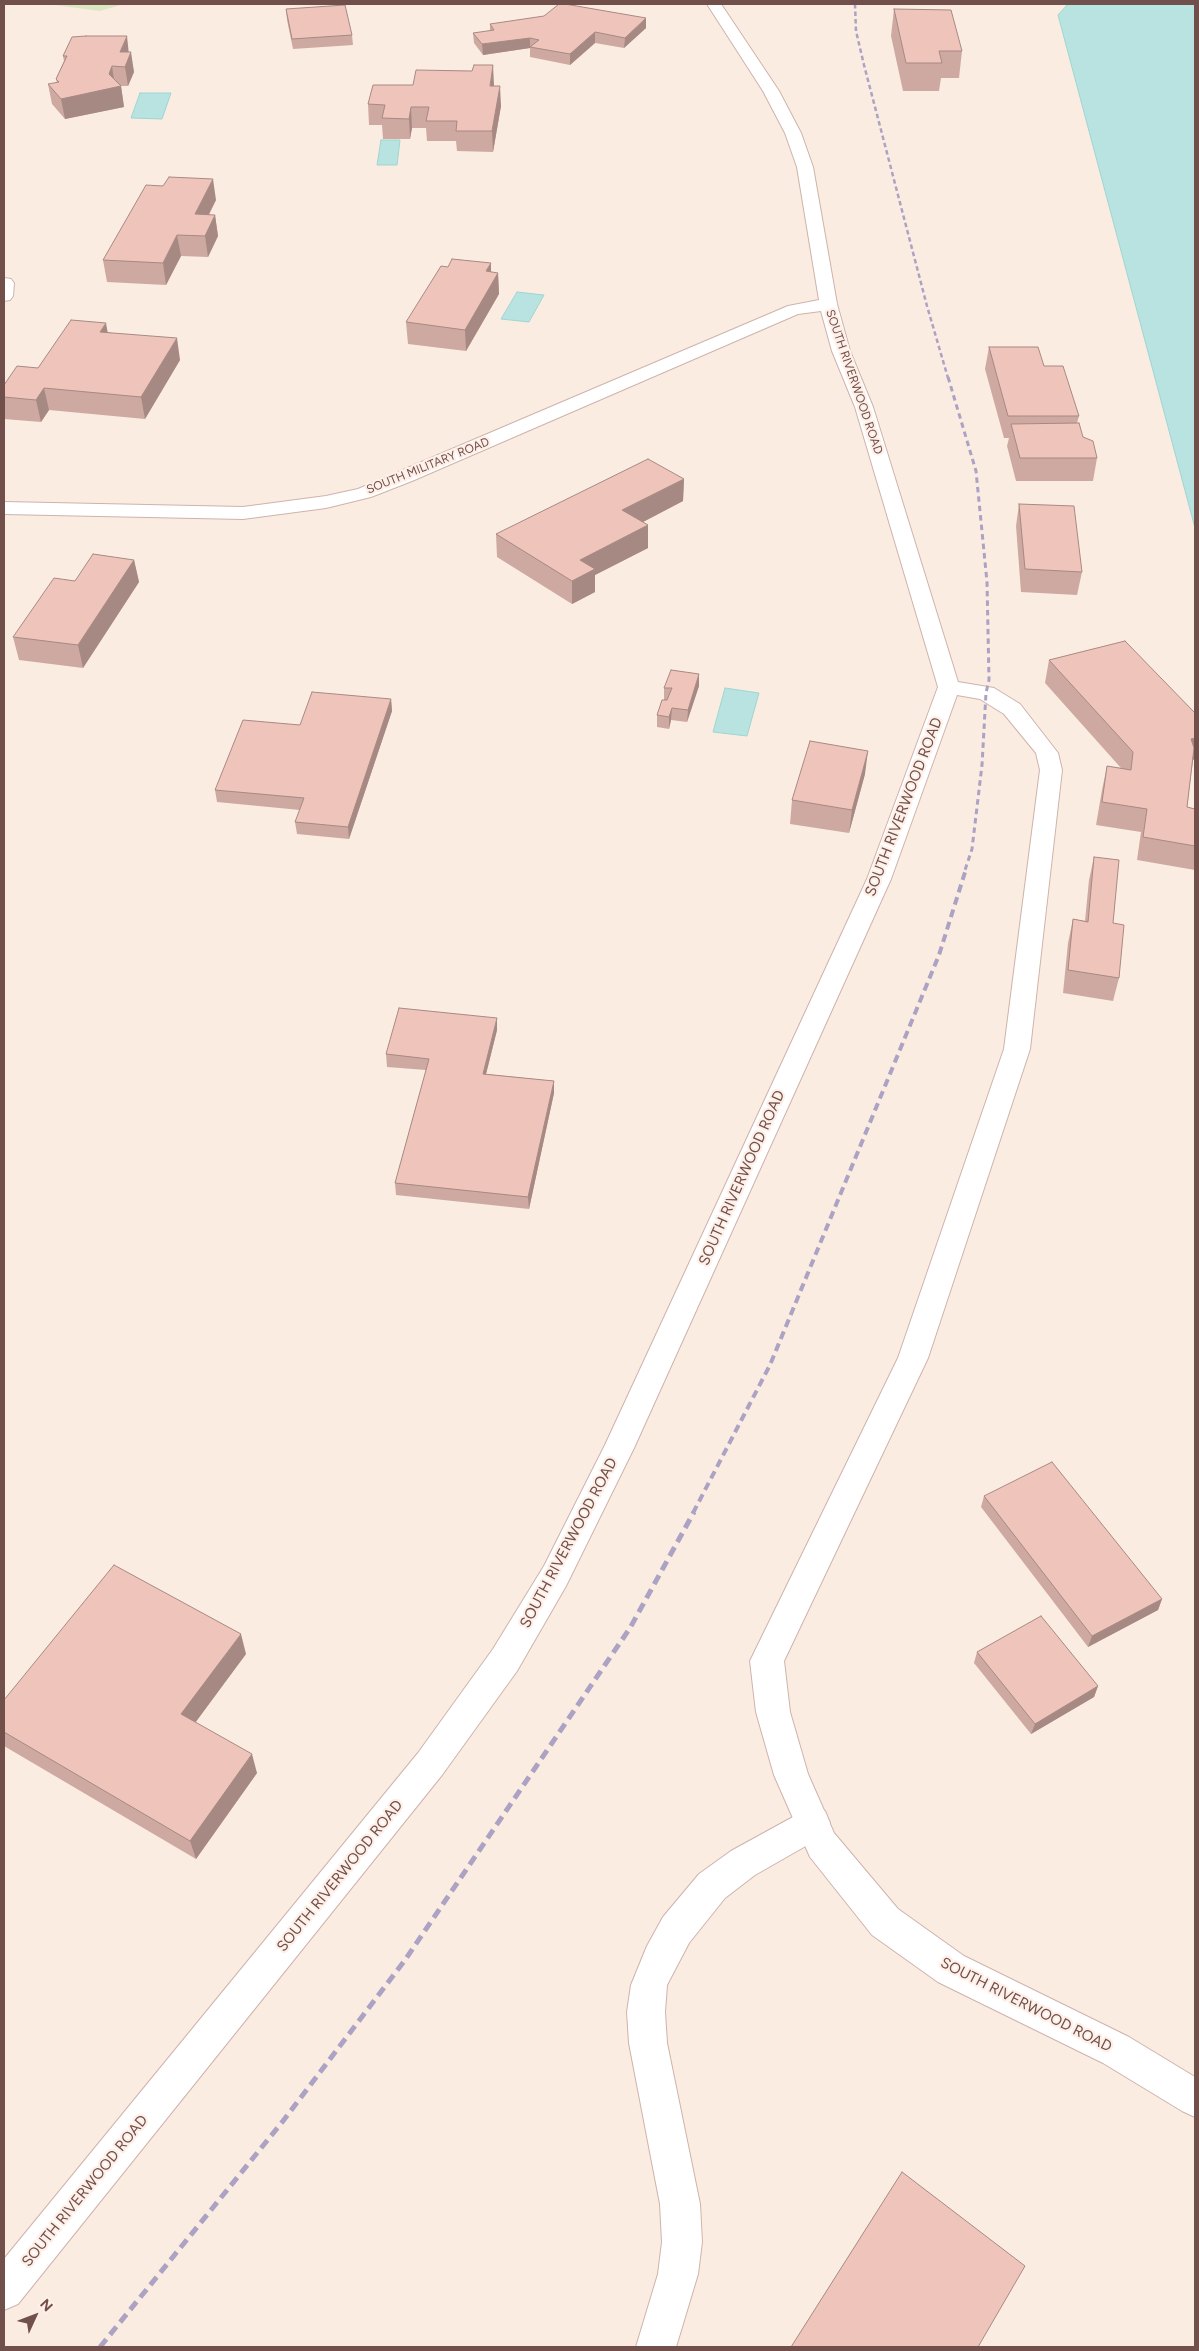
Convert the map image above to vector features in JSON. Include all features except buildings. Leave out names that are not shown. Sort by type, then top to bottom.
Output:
[{"type":"street","name":"SOUTH RIVERWOOD ROAD","points":[[4,2290],[430,1764],[505,1660],[555,1576],[619,1448],[879,879],[949,687],[864,406],[841,351],[828,304],[805,167],[793,133],[771,91],[714,4]]},
{"type":"street","name":"SOUTH MILITARY ROAD","points":[[4,508],[243,513],[326,502],[364,493],[794,310],[828,304]]},
{"type":"street","name":"SOUTH RIVERWOOD ROAD","points":[[949,687],[986,693],[1012,710],[1032,732],[1046,753],[1051,770],[1017,1049],[913,1358],[767,1661],[773,1712],[791,1775],[822,1845],[885,1922],[951,1969],[1116,2050],[1195,2098]]},
{"type":"street","points":[[656,2347],[678,2274],[682,2242],[680,2204],[648,2043],[646,2012],[649,1985],[660,1959],[676,1930],[712,1886],[743,1863],[813,1823]]},
{"type":"green space","points":[[47,4],[124,4],[100,11]]},
{"type":"water","points":[[1068,4],[1195,4],[1195,528],[1058,15]]},
{"type":"water","points":[[140,93],[171,93],[162,119],[131,118]]},
{"type":"water","points":[[381,140],[400,140],[397,165],[377,165]]},
{"type":"water","points":[[517,292],[544,295],[529,322],[501,319]]},
{"type":"water","points":[[725,688],[759,693],[747,736],[713,732]]},
{"type":"railway","points":[[855,4],[856,31],[864,65],[927,306],[948,378]]},
{"type":"railway","points":[[948,377],[976,471],[987,582],[989,680],[986,693],[982,765],[972,849],[965,870]]},
{"type":"railway","points":[[693,1513],[770,1365],[939,955],[966,869]]},
{"type":"railway","points":[[100,2347],[283,2121],[405,1960],[630,1628],[694,1512]]}]
